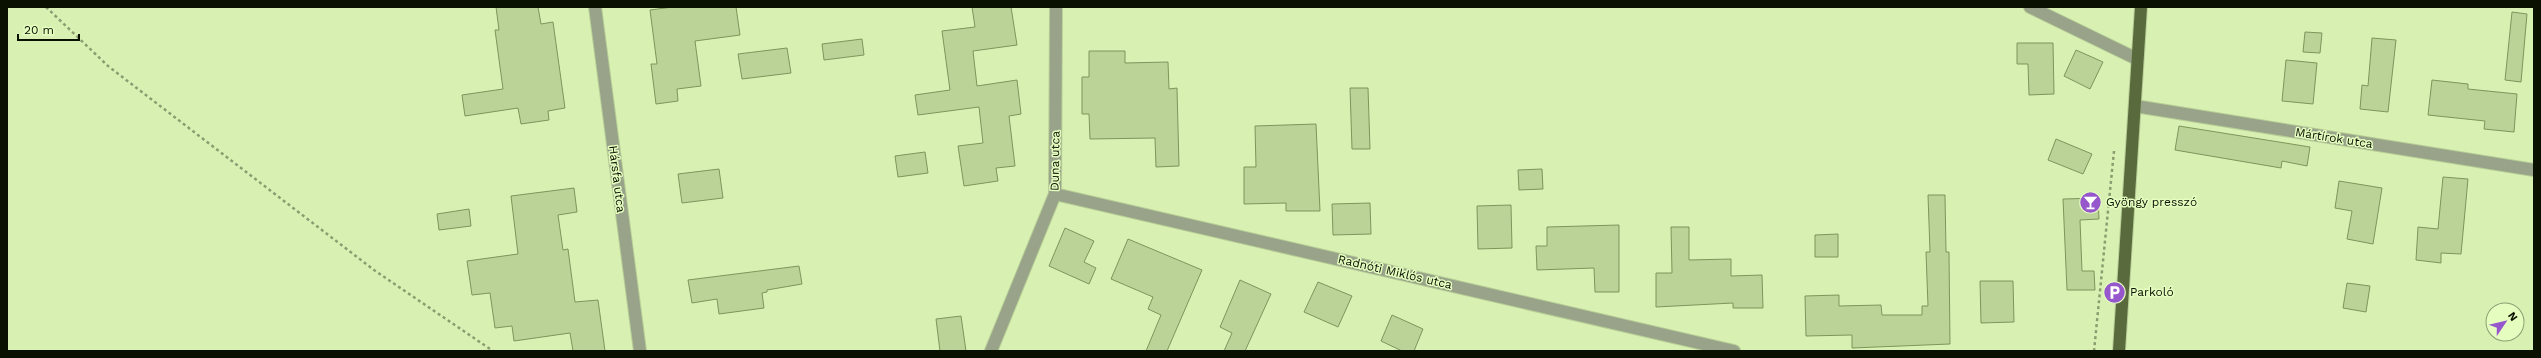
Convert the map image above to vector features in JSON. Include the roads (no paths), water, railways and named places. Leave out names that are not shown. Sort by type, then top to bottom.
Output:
[{"type":"main road","points":[[2119,351],[2141,7]]},
{"type":"street","name":"Hársfa utca","points":[[595,7],[640,351]]},
{"type":"street","name":"Duna utca","points":[[991,351],[1056,194],[1056,7]]},
{"type":"street","points":[[2030,7],[2137,59]]},
{"type":"street","name":"Mártírok utca","points":[[2135,106],[2534,170]]},
{"type":"street","name":"Radnóti Miklós utca","points":[[1056,194],[1734,351]]},
{"type":"place","name":"Gyöngy presszó","points":[[2091,202]]},
{"type":"place","name":"Parkoló","points":[[2114,292]]}]
